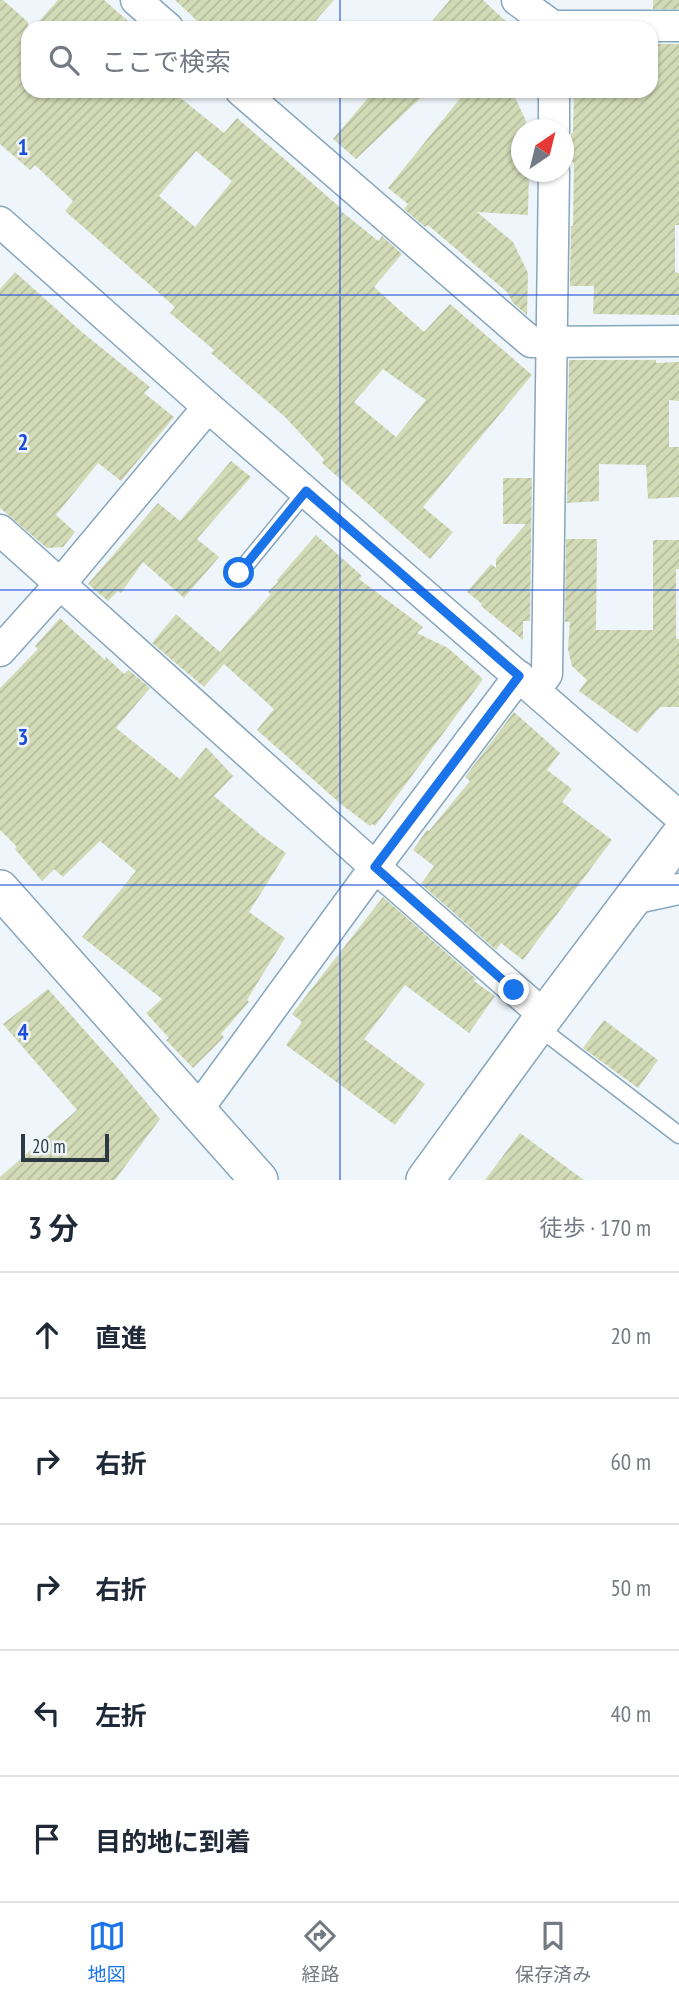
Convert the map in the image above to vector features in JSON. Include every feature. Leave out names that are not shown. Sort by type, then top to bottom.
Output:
[{"type":"street","points":[[136,0],[160,21]]},
{"type":"street","points":[[517,0],[554,18],[601,21]]},
{"type":"street","points":[[658,25],[679,26]]},
{"type":"street","points":[[249,98],[531,342],[679,341]]},
{"type":"street","points":[[554,98],[554,119]]},
{"type":"street","points":[[198,1110],[375,867],[527,683],[547,674],[554,182]]},
{"type":"street","points":[[0,222],[208,407],[679,816]]},
{"type":"street","points":[[0,651],[61,583],[208,407]]},
{"type":"street","points":[[0,530],[375,867],[541,1021]]},
{"type":"street","points":[[425,1180],[679,837]]},
{"type":"street","points":[[0,889],[259,1180]]},
{"type":"street","points":[[632,899],[679,889]]},
{"type":"lane","points":[[239,573],[306,491]]},
{"type":"lane","points":[[541,1021],[679,1135]]},
{"type":"building","points":[[0,0],[27,21],[21,21],[21,98],[181,98],[224,133],[237,118],[342,209],[341,211],[377,240],[382,236],[402,254],[374,287],[424,332],[450,304],[532,375],[423,507],[453,532],[430,559],[322,463],[324,459],[285,417],[211,353],[214,350],[170,313],[175,307],[65,211],[73,201],[35,165],[30,170],[0,144]],"holes":[[[196,151],[232,181],[195,227],[159,196]],[[383,369],[426,400],[396,437],[354,402]]]},
{"type":"building","points":[[58,0],[104,0],[128,21],[39,21]]},
{"type":"building","points":[[175,0],[334,0],[315,21],[198,21]]},
{"type":"building","points":[[450,0],[483,0],[506,21],[432,21]]},
{"type":"building","points":[[653,0],[679,0],[679,9],[653,9]]},
{"type":"building","points":[[658,44],[679,44],[679,225],[675,225],[675,272],[679,273],[679,315],[593,314],[594,286],[570,286],[574,98],[658,98]]},
{"type":"building","points":[[368,98],[421,98],[356,159],[333,139]]},
{"type":"building","points":[[460,98],[515,98],[525,119],[511,119],[511,182],[529,182],[528,215],[477,212],[513,242],[528,273],[527,315],[513,303],[507,292],[429,226],[425,227],[404,209],[408,204],[388,188]]},
{"type":"building","points":[[15,272],[83,333],[150,387],[144,393],[174,417],[121,481],[98,463],[56,515],[75,532],[63,547],[47,548],[0,508],[0,289]]},
{"type":"building","points":[[569,360],[679,362],[679,401],[669,400],[669,447],[679,447],[679,497],[648,499],[646,465],[599,464],[599,501],[567,503]]},
{"type":"building","points":[[231,461],[251,477],[197,539],[219,557],[184,598],[143,562],[121,593],[118,591],[108,601],[88,584],[158,503],[180,521]]},
{"type":"building","points":[[503,478],[532,478],[530,621],[523,621],[523,640],[467,592],[491,564],[496,568],[496,559],[526,524],[503,524]]},
{"type":"building","points":[[316,535],[362,576],[359,579],[423,627],[417,633],[448,648],[483,679],[375,826],[370,826],[342,805],[257,730],[274,709],[224,664],[204,687],[152,643],[176,614],[220,652],[271,594],[268,592],[277,580]]},
{"type":"building","points":[[566,539],[597,539],[596,630],[653,630],[653,540],[679,540],[679,569],[676,569],[676,639],[679,639],[679,707],[660,707],[637,733],[579,691],[587,680],[572,666],[568,649],[570,622],[565,622]]},
{"type":"building","points":[[60,618],[106,661],[105,656],[124,674],[129,670],[150,688],[116,728],[180,779],[206,747],[233,776],[214,796],[286,853],[249,912],[285,938],[247,1000],[249,1002],[221,1034],[224,1037],[193,1068],[166,1040],[169,1038],[146,1013],[162,999],[82,937],[136,871],[100,841],[63,877],[54,869],[42,881],[15,849],[17,847],[0,830],[0,688],[38,649],[35,646]]},
{"type":"building","points":[[514,712],[560,753],[547,770],[572,789],[562,802],[612,840],[523,960],[501,943],[496,950],[421,884],[434,866],[413,850],[470,781],[465,777]]},
{"type":"building","points":[[383,897],[476,979],[474,981],[495,996],[469,1033],[405,985],[364,1039],[425,1084],[395,1125],[286,1045],[302,1022],[292,1014]]},
{"type":"building","points":[[48,989],[160,1119],[115,1180],[0,1180],[0,1177],[77,1110],[3,1024]]},
{"type":"building","points":[[604,1020],[658,1060],[638,1088],[583,1048]]},
{"type":"building","points":[[520,1133],[584,1180],[485,1180]]},
{"type":"route","points":[[239,573],[306,491],[519,676],[375,867],[514,990]]}]
